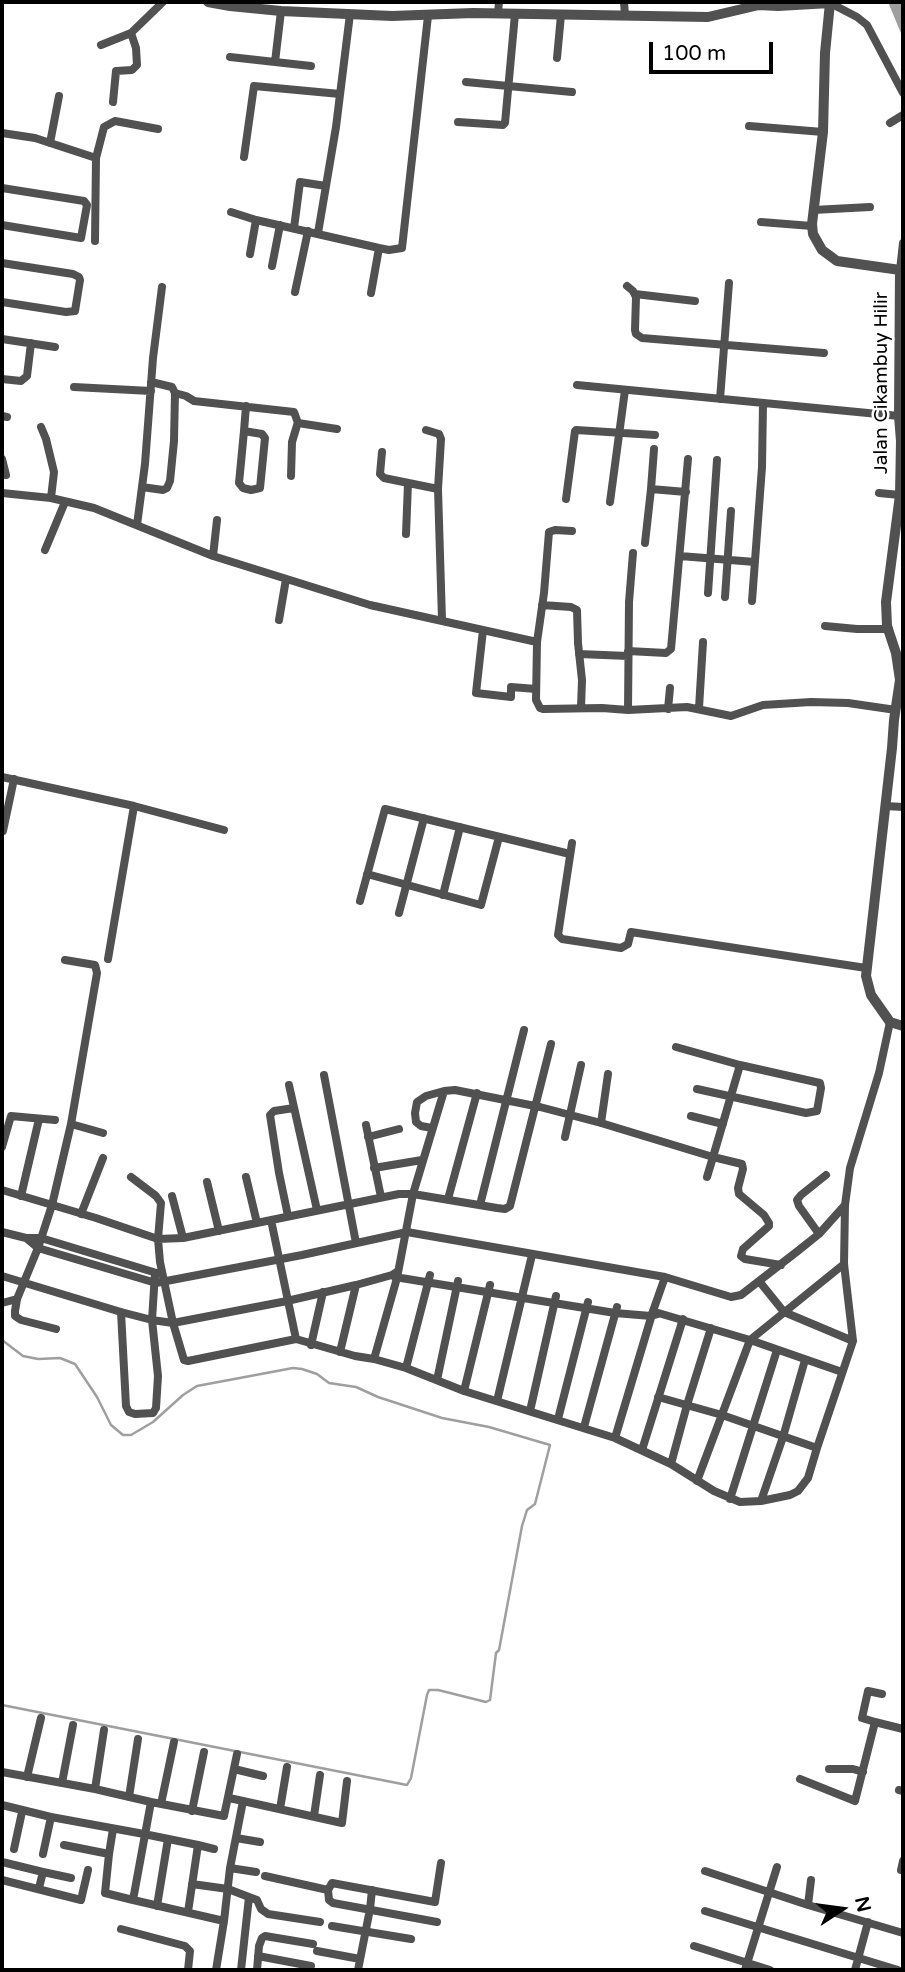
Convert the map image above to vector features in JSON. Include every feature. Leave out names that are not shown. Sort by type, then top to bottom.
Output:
[{"type":"street","points":[[101,45],[131,33],[163,2]]},
{"type":"street","points":[[208,2],[281,11],[307,7],[350,14],[428,16],[505,9],[561,15],[712,17],[759,5],[830,2],[867,25],[903,93]]},
{"type":"street","points":[[624,2],[625,15]]},
{"type":"street","points":[[761,222],[812,226],[823,132],[824,53],[830,2]]},
{"type":"street","points":[[458,122],[503,125],[506,119],[509,85],[505,9]]},
{"type":"street","points":[[275,62],[281,11]]},
{"type":"street","points":[[295,292],[326,186],[350,14]]},
{"type":"street","points":[[557,58],[561,15]]},
{"type":"street","points":[[231,212],[379,248],[399,250],[403,245],[428,16]]},
{"type":"street","points":[[113,102],[115,72],[134,69],[137,65],[136,48],[131,33]]},
{"type":"street","points":[[230,57],[312,66]]},
{"type":"street","points":[[466,82],[572,92]]},
{"type":"street","points":[[244,157],[254,86],[340,94]]},
{"type":"street","points":[[50,143],[59,96]]},
{"type":"street","points":[[890,123],[903,115]]},
{"type":"street","points":[[95,242],[96,158],[104,127],[115,121],[158,129]]},
{"type":"street","points":[[749,126],[823,132]]},
{"type":"street","points":[[2,133],[29,137],[96,158]]},
{"type":"street","points":[[293,228],[300,182],[326,186]]},
{"type":"street","points":[[2,188],[84,201],[87,205],[81,238],[2,225]]},
{"type":"street","points":[[813,209],[870,207]]},
{"type":"street","points":[[250,254],[256,220]]},
{"type":"street","points":[[272,266],[280,225]]},
{"type":"street","name":"Jalan Cikambuy Hilir","points":[[812,226],[815,240],[832,259],[842,263],[900,271],[902,400],[899,416],[902,472],[886,602],[900,680],[898,717],[866,968],[872,995],[896,1024]]},
{"type":"street","points":[[900,271],[903,243]]},
{"type":"street","points":[[371,293],[379,248]]},
{"type":"street","points":[[2,263],[73,274],[80,280],[75,312],[2,302]]},
{"type":"street","points":[[720,399],[729,283]]},
{"type":"street","points":[[627,286],[635,295],[635,330],[638,337],[824,353]]},
{"type":"street","points":[[137,525],[162,287]]},
{"type":"street","points":[[635,295],[695,301]]},
{"type":"street","points":[[2,339],[55,346]]},
{"type":"street","points":[[2,379],[21,381],[27,376],[31,343]]},
{"type":"street","points":[[578,385],[899,416]]},
{"type":"street","points":[[74,387],[172,387],[175,393],[174,441],[170,481],[163,490],[142,487]]},
{"type":"street","points":[[610,502],[625,390]]},
{"type":"street","points":[[175,393],[194,401],[294,412],[298,422],[292,442],[291,476]]},
{"type":"street","points":[[752,601],[762,467],[763,403]]},
{"type":"street","points":[[244,431],[262,434],[265,438],[260,488],[251,490],[243,488],[239,483],[246,406]]},
{"type":"street","points":[[298,422],[337,429]]},
{"type":"street","points":[[41,427],[54,472],[51,498]]},
{"type":"street","points":[[566,499],[575,431],[578,429],[654,435]]},
{"type":"street","points":[[426,430],[440,435],[438,489],[442,621]]},
{"type":"street","points":[[645,543],[654,449]]},
{"type":"street","points":[[382,452],[380,474],[384,478],[438,489]]},
{"type":"street","points":[[579,654],[671,651],[688,458]]},
{"type":"street","points":[[2,459],[6,475]]},
{"type":"street","points":[[708,593],[717,460]]},
{"type":"street","points":[[406,534],[408,483]]},
{"type":"street","points":[[651,489],[686,492]]},
{"type":"street","points":[[2,493],[51,498],[94,508],[213,556],[370,605],[537,642]]},
{"type":"street","points":[[879,493],[900,495]]},
{"type":"street","points":[[45,550],[65,502]]},
{"type":"street","points":[[725,597],[731,511]]},
{"type":"street","points":[[213,556],[217,520]]},
{"type":"street","points":[[572,531],[549,532],[537,642],[536,700],[540,708],[550,711],[687,707],[737,716],[763,705],[840,703],[898,717]]},
{"type":"street","points":[[628,710],[629,602],[633,553]]},
{"type":"street","points":[[680,555],[755,562]]},
{"type":"street","points":[[279,620],[286,579]]},
{"type":"street","points":[[542,605],[571,607],[577,610],[582,680],[581,708]]},
{"type":"street","points":[[825,626],[889,629]]},
{"type":"street","points":[[483,630],[476,693],[511,697],[511,687],[536,689]]},
{"type":"street","points":[[699,708],[703,642]]},
{"type":"street","points":[[668,709],[670,688]]},
{"type":"street","points":[[2,776],[224,830]]},
{"type":"street","points":[[3,831],[14,779]]},
{"type":"street","points":[[108,959],[134,806]]},
{"type":"street","points":[[885,806],[903,807]]},
{"type":"street","points":[[360,901],[385,808],[570,854]]},
{"type":"street","points":[[399,913],[424,818]]},
{"type":"street","points":[[443,895],[460,827]]},
{"type":"street","points":[[368,874],[481,905],[499,836]]},
{"type":"street","points":[[572,843],[558,935],[562,939],[621,948],[628,944],[631,932],[866,968]]},
{"type":"street","points":[[56,1329],[15,1315],[17,1299],[52,1205],[71,1124],[97,970],[92,964],[65,960]]},
{"type":"street","points":[[131,1177],[161,1203],[158,1239],[162,1278],[183,1358],[188,1361],[296,1339],[406,1368],[464,1391],[584,1427],[671,1464],[730,1499],[747,1503],[761,1502],[798,1491],[808,1478],[853,1341],[844,1264],[845,1205],[850,1168],[896,1024]]},
{"type":"street","points":[[480,1205],[524,1030]]},
{"type":"street","points":[[2,1190],[158,1239],[183,1238],[406,1193],[505,1209],[510,1206],[551,1044]]},
{"type":"street","points":[[676,1047],[820,1083],[821,1088],[817,1111],[806,1113],[697,1089]]},
{"type":"street","points":[[565,1137],[582,1065]]},
{"type":"street","points":[[707,1177],[740,1065]]},
{"type":"street","points":[[601,1123],[608,1074]]},
{"type":"street","points":[[324,1075],[356,1243]]},
{"type":"street","points":[[289,1085],[317,1210]]},
{"type":"street","points":[[432,1128],[417,1124],[417,1102],[426,1096],[455,1090],[536,1106],[742,1164],[739,1194],[764,1215],[769,1226],[743,1249],[741,1256],[781,1265]]},
{"type":"street","points":[[374,1359],[407,1232],[413,1194],[444,1091]]},
{"type":"street","points":[[448,1199],[477,1093]]},
{"type":"street","points":[[288,1216],[270,1118],[274,1111],[294,1108]]},
{"type":"street","points":[[2,1147],[10,1116],[55,1120]]},
{"type":"street","points":[[691,1116],[723,1124]]},
{"type":"street","points":[[21,1196],[39,1119]]},
{"type":"street","points":[[71,1124],[103,1133]]},
{"type":"street","points":[[366,1125],[381,1198]]},
{"type":"street","points":[[368,1137],[399,1129]]},
{"type":"street","points":[[81,1214],[103,1158]]},
{"type":"street","points":[[374,1168],[422,1160]]},
{"type":"street","points":[[819,1234],[797,1200],[826,1175]]},
{"type":"street","points":[[246,1177],[257,1223]]},
{"type":"street","points":[[207,1182],[219,1231]]},
{"type":"street","points":[[172,1196],[183,1238]]},
{"type":"street","points":[[26,1238],[38,1248],[162,1278],[278,1259],[407,1232],[665,1277],[731,1297],[741,1295],[781,1265],[819,1234],[845,1205]]},
{"type":"street","points":[[271,1220],[296,1339]]},
{"type":"street","points":[[2,1232],[26,1238],[41,1238],[162,1278]]},
{"type":"street","points":[[497,1401],[532,1255]]},
{"type":"street","points":[[697,1481],[750,1340],[844,1264]]},
{"type":"street","points":[[2,1276],[121,1312],[173,1323],[287,1301],[396,1275],[488,1289],[521,1297],[683,1319],[842,1372]]},
{"type":"street","points":[[615,1438],[665,1277]]},
{"type":"street","points":[[121,1312],[126,1406],[129,1412],[135,1414],[153,1413],[156,1408],[158,1376],[152,1320],[162,1278]]},
{"type":"street","points":[[406,1368],[429,1279]]},
{"type":"street","points":[[759,1281],[784,1312],[853,1341]]},
{"type":"street","points":[[437,1380],[458,1284]]},
{"type":"street","points":[[340,1352],[356,1285]]},
{"type":"street","points":[[464,1391],[488,1289]]},
{"type":"street","points":[[311,1345],[323,1292]]},
{"type":"street","points":[[2,1303],[17,1299]]},
{"type":"street","points":[[530,1411],[555,1300]]},
{"type":"street","points":[[558,1419],[587,1305]]},
{"type":"street","points":[[584,1427],[616,1310]]},
{"type":"street","points":[[642,1450],[683,1319]]},
{"type":"street","points":[[671,1464],[711,1328]]},
{"type":"street","points":[[730,1499],[777,1350]]},
{"type":"street","points":[[761,1502],[805,1360]]},
{"type":"street","points":[[659,1397],[722,1415],[817,1448]]},
{"type":"street","points":[[882,1695],[868,1691],[862,1718],[903,1729]]},
{"type":"street","points":[[27,1777],[41,1718]]},
{"type":"street","points":[[800,1779],[855,1801],[875,1722]]},
{"type":"street","points":[[62,1783],[72,1725]]},
{"type":"street","points":[[95,1789],[104,1730]]},
{"type":"street","points":[[129,1797],[138,1739]]},
{"type":"street","points":[[161,1804],[174,1742]]},
{"type":"street","points":[[192,1811],[204,1752]]},
{"type":"street","points":[[2,1772],[223,1816],[237,1755]]},
{"type":"street","points":[[280,1809],[287,1767]]},
{"type":"street","points":[[234,1769],[263,1776]]},
{"type":"street","points":[[829,1769],[853,1769],[863,1772]]},
{"type":"street","points":[[314,1816],[320,1775]]},
{"type":"street","points":[[229,1798],[342,1823],[347,1781]]},
{"type":"street","points":[[216,1970],[230,1868],[243,1801]]},
{"type":"street","points":[[133,1900],[151,1802]]},
{"type":"street","points":[[2,1805],[22,1812],[214,1849]]},
{"type":"street","points":[[14,1849],[22,1812]]},
{"type":"street","points":[[43,1854],[51,1817]]},
{"type":"street","points":[[113,1829],[105,1892],[224,1922]]},
{"type":"street","points":[[236,1838],[260,1842]]},
{"type":"street","points":[[157,1906],[168,1839]]},
{"type":"street","points":[[64,1845],[109,1854]]},
{"type":"street","points":[[188,1912],[198,1845]]},
{"type":"street","points":[[2,1861],[71,1878]]},
{"type":"street","points":[[438,1922],[331,1903],[328,1891],[332,1883],[435,1902],[441,1863]]},
{"type":"street","points":[[746,1967],[777,1867]]},
{"type":"street","points":[[230,1868],[328,1891]]},
{"type":"street","points":[[2,1880],[81,1900],[88,1870]]},
{"type":"street","points":[[705,1871],[903,1933]]},
{"type":"street","points":[[39,1888],[43,1872]]},
{"type":"street","points":[[808,1905],[811,1880]]},
{"type":"street","points":[[192,1884],[228,1889],[257,1900],[261,1909],[268,1914],[320,1922]]},
{"type":"street","points":[[358,1970],[372,1890]]},
{"type":"street","points":[[241,1970],[249,1897]]},
{"type":"street","points":[[705,1911],[898,1970]]},
{"type":"street","points":[[855,1970],[868,1922]]},
{"type":"street","points":[[332,1926],[411,1939]]},
{"type":"street","points":[[121,1929],[185,1945],[190,1951],[188,1970]]},
{"type":"street","points":[[257,1970],[259,1946],[265,1936],[360,1959]]},
{"type":"street","points":[[694,1946],[746,1967],[771,1970]]},
{"type":"street","points":[[258,1956],[311,1966]]},
{"type":"shaded area","points":[[888,2],[903,2],[903,38]]},
{"type":"waterway","points":[[2,1340],[23,1356],[38,1359],[60,1358],[75,1364],[97,1397],[111,1425],[123,1435],[131,1435],[153,1422],[197,1386],[293,1368],[317,1374],[329,1383],[356,1387],[442,1418],[489,1427],[550,1445],[535,1504],[527,1510],[522,1526],[499,1650],[496,1653],[490,1700],[486,1702],[429,1690],[411,1778],[407,1785],[2,1705]]}]
